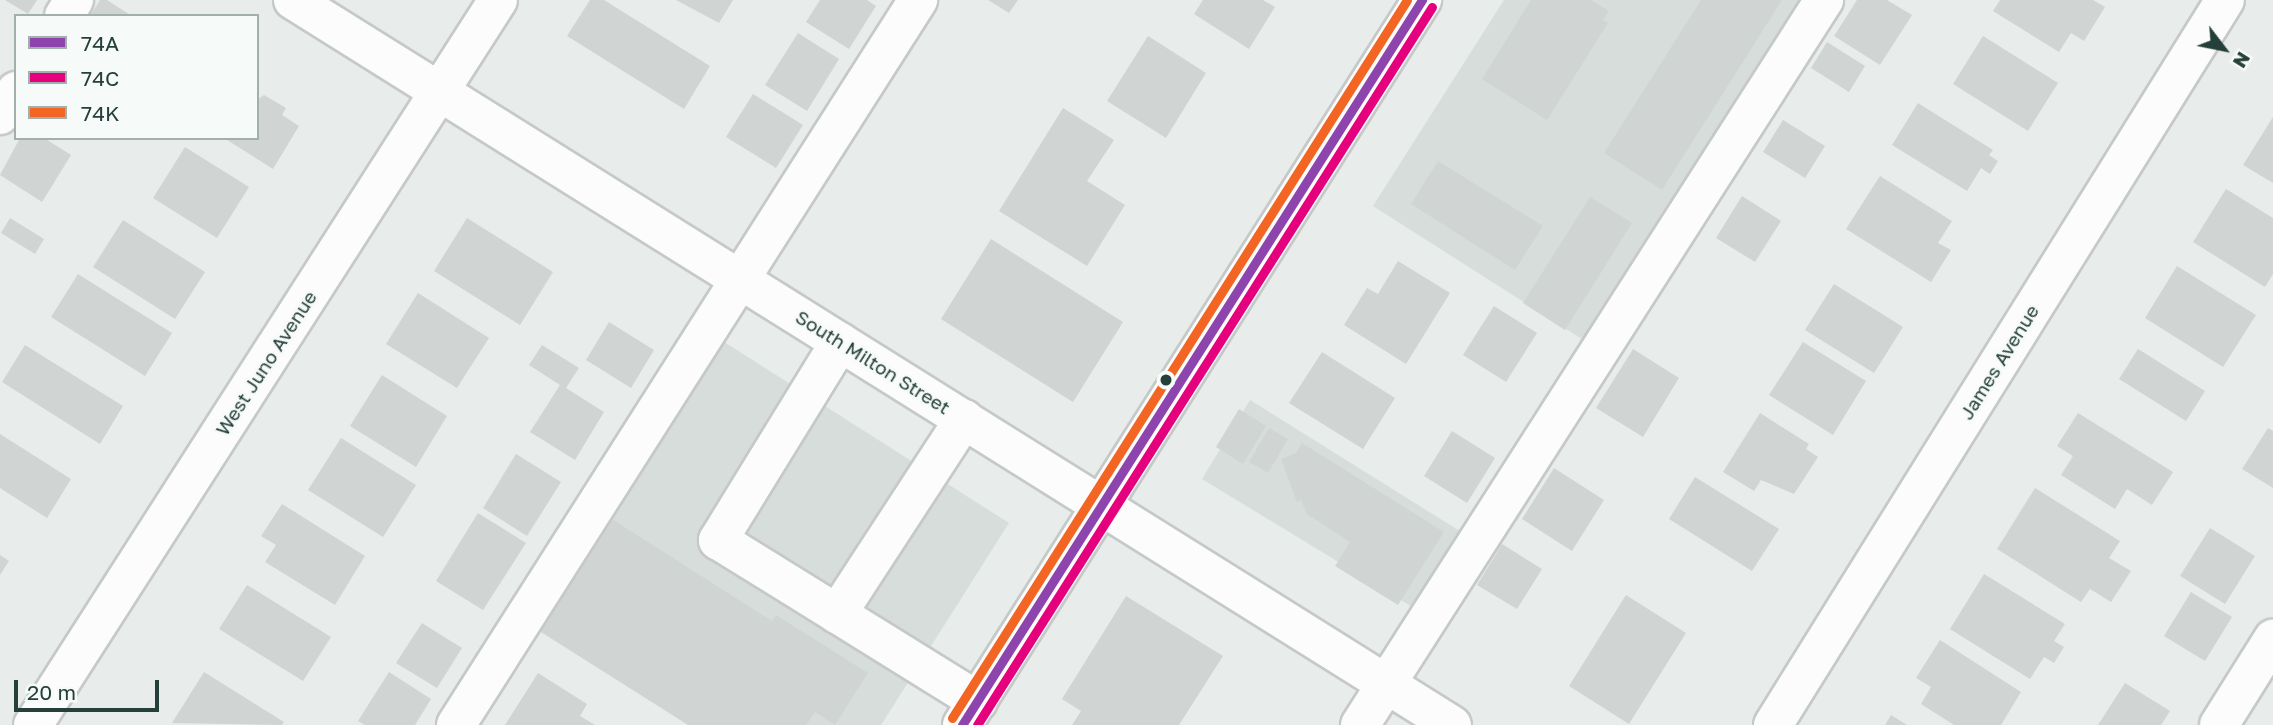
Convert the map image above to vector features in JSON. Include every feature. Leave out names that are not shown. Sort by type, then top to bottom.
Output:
[{"type":"street","name":"South Milton Street","points":[[293,0],[1452,725]]},
{"type":"street","name":"West Juno Avenue","points":[[33,725],[498,0]]},
{"type":"street","points":[[456,725],[918,0]]},
{"type":"street","points":[[840,342],[718,540],[837,614],[970,713],[1422,0]]},
{"type":"street","points":[[1360,725],[1824,0]]},
{"type":"street","name":"James Avenue","points":[[1773,725],[2225,0]]},
{"type":"street","points":[[0,116],[14,94]]},
{"type":"street","points":[[837,614],[964,419]]},
{"type":"street","points":[[2219,725],[2273,639]]},
{"type":"shaded area","points":[[1504,0],[1802,0],[1585,341],[1373,206]]},
{"type":"shaded area","points":[[721,340],[1009,523],[881,725],[692,725],[538,628]]},
{"type":"shaded area","points":[[1250,400],[1466,535],[1419,611],[1202,479]]},
{"type":"building","points":[[5,0],[37,0],[28,14]]},
{"type":"building","points":[[100,0],[107,0],[129,14],[91,14]]},
{"type":"building","points":[[590,0],[604,0],[710,66],[684,109],[567,36]]},
{"type":"building","points":[[676,0],[733,0],[719,23]]},
{"type":"building","points":[[820,0],[867,0],[876,6],[849,49],[806,22]]},
{"type":"building","points":[[988,0],[1018,0],[1009,13]]},
{"type":"building","points":[[1203,0],[1263,0],[1275,7],[1249,49],[1194,14]]},
{"type":"building","points":[[1531,0],[1591,0],[1609,11],[1603,20],[1608,23],[1547,120],[1482,79]]},
{"type":"building","points":[[1701,0],[1782,0],[1662,190],[1604,153]]},
{"type":"building","points":[[1857,0],[1887,0],[1912,15],[1880,65],[1834,36]]},
{"type":"building","points":[[2000,0],[2093,0],[2105,7],[2084,41],[2071,33],[2059,52],[1993,11]]},
{"type":"building","points":[[798,33],[839,59],[807,111],[765,85]]},
{"type":"building","points":[[1148,36],[1206,73],[1166,138],[1107,101]]},
{"type":"building","points":[[1983,36],[2058,83],[2028,131],[1953,84]]},
{"type":"building","points":[[1827,42],[1865,66],[1849,92],[1811,68]]},
{"type":"building","points":[[753,94],[803,125],[776,168],[726,137]]},
{"type":"building","points":[[264,95],[286,108],[282,115],[299,126],[273,169],[227,140],[259,140],[259,99]]},
{"type":"building","points":[[1918,103],[1993,150],[1989,155],[1998,161],[1990,174],[1981,168],[1967,191],[1892,145]]},
{"type":"building","points":[[1063,108],[1114,140],[1087,181],[1125,205],[1087,266],[999,211]]},
{"type":"building","points":[[2273,117],[2273,183],[2243,165]]},
{"type":"building","points":[[1783,120],[1825,146],[1805,178],[1763,152]]},
{"type":"building","points":[[19,140],[47,140],[71,155],[42,202],[0,175]]},
{"type":"building","points":[[185,147],[249,187],[217,238],[153,198]]},
{"type":"building","points":[[1438,161],[1543,226],[1515,270],[1411,204]]},
{"type":"building","points":[[1880,176],[1952,221],[1938,243],[1951,250],[1931,282],[1846,229]]},
{"type":"building","points":[[2226,189],[2273,218],[2273,274],[2265,287],[2193,242]]},
{"type":"building","points":[[1742,196],[1781,221],[1755,262],[1716,238]]},
{"type":"building","points":[[1590,197],[1632,223],[1565,330],[1523,303]]},
{"type":"building","points":[[10,218],[44,239],[35,254],[1,233]]},
{"type":"building","points":[[467,218],[553,272],[520,325],[434,271]]},
{"type":"building","points":[[123,220],[205,272],[175,319],[93,267]]},
{"type":"building","points":[[991,239],[1123,322],[1073,402],[941,319]]},
{"type":"building","points":[[1398,261],[1450,293],[1406,364],[1344,325],[1367,288],[1378,294]]},
{"type":"building","points":[[2177,266],[2256,315],[2223,367],[2145,318]]},
{"type":"building","points":[[78,274],[172,333],[145,376],[51,317]]},
{"type":"building","points":[[1834,284],[1903,327],[1874,373],[1805,330]]},
{"type":"building","points":[[418,293],[489,338],[457,388],[386,344]]},
{"type":"building","points":[[1494,306],[1537,333],[1506,382],[1463,355]]},
{"type":"building","points":[[609,322],[654,350],[631,388],[586,360]]},
{"type":"building","points":[[1803,342],[1866,381],[1833,435],[1769,395]]},
{"type":"building","points":[[25,345],[123,406],[100,444],[2,382]]},
{"type":"building","points":[[542,345],[579,368],[566,388],[604,412],[575,460],[530,432],[560,385],[529,365]]},
{"type":"building","points":[[1633,349],[1679,378],[1643,437],[1596,408]]},
{"type":"building","points":[[2138,349],[2205,391],[2186,421],[2119,379]]},
{"type":"building","points":[[1322,352],[1395,398],[1363,449],[1289,403]]},
{"type":"building","points":[[382,375],[447,416],[416,467],[350,426]]},
{"type":"building","points":[[1239,409],[1266,426],[1243,464],[1216,447]]},
{"type":"building","points":[[1760,413],[1809,444],[1806,449],[1818,457],[1794,494],[1761,480],[1754,491],[1723,472]]},
{"type":"building","points":[[2078,413],[2173,472],[2152,505],[2127,489],[2115,509],[2061,475],[2073,456],[2057,446]]},
{"type":"building","points":[[1269,428],[1288,439],[1268,473],[1249,462]]},
{"type":"building","points":[[2268,428],[2273,431],[2273,488],[2242,469]]},
{"type":"building","points":[[1452,431],[1495,458],[1467,503],[1424,476]]},
{"type":"building","points":[[0,434],[71,479],[47,518],[0,488]]},
{"type":"building","points":[[341,438],[416,485],[383,537],[308,490]]},
{"type":"building","points":[[1302,443],[1444,532],[1398,605],[1335,566],[1350,542],[1307,514],[1301,500],[1297,502],[1281,459],[1296,453]]},
{"type":"building","points":[[516,454],[561,482],[527,536],[483,508]]},
{"type":"building","points":[[1554,468],[1604,500],[1572,551],[1522,519]]},
{"type":"building","points":[[1695,477],[1779,529],[1752,571],[1669,519]]},
{"type":"building","points":[[2035,488],[2120,541],[2109,558],[2131,571],[2111,602],[2090,589],[2081,602],[1997,549]]},
{"type":"building","points":[[282,504],[365,556],[335,605],[265,562],[276,545],[261,536]]},
{"type":"building","points":[[478,513],[526,543],[483,610],[436,581]]},
{"type":"building","points":[[604,514],[772,621],[776,615],[868,673],[835,725],[815,712],[806,725],[688,725],[533,627]]},
{"type":"building","points":[[2210,528],[2255,556],[2225,604],[2180,576]]},
{"type":"building","points":[[1502,544],[1542,569],[1517,609],[1477,585]]},
{"type":"building","points":[[0,555],[9,561],[0,575]]},
{"type":"building","points":[[1984,574],[2065,624],[2054,641],[2064,647],[2054,663],[2044,657],[2030,679],[1950,629]]},
{"type":"building","points":[[247,585],[331,637],[303,681],[219,629]]},
{"type":"building","points":[[2191,592],[2232,617],[2205,661],[2164,636]]},
{"type":"building","points":[[1626,595],[1686,633],[1629,724],[1569,686]]},
{"type":"building","points":[[1126,596],[1223,656],[1179,725],[1072,725],[1081,711],[1062,699]]},
{"type":"building","points":[[422,623],[462,648],[437,688],[396,663]]},
{"type":"building","points":[[1940,640],[2021,692],[2001,725],[1954,725],[1921,704],[1931,687],[1916,678]]},
{"type":"building","points":[[204,672],[284,722],[282,725],[172,723]]},
{"type":"building","points":[[389,672],[431,699],[415,725],[365,725],[358,721]]},
{"type":"building","points":[[538,673],[587,704],[580,716],[595,725],[505,725]]},
{"type":"building","points":[[2125,683],[2170,711],[2161,725],[2098,725]]},
{"type":"building","points":[[1891,715],[1907,725],[1885,725]]},
{"type":"transit line","name":"74K","points":[[952,718],[1407,0]]},
{"type":"transit line","name":"74A","points":[[962,725],[1422,0]]},
{"type":"transit line","name":"74C","points":[[977,725],[1432,7]]}]
